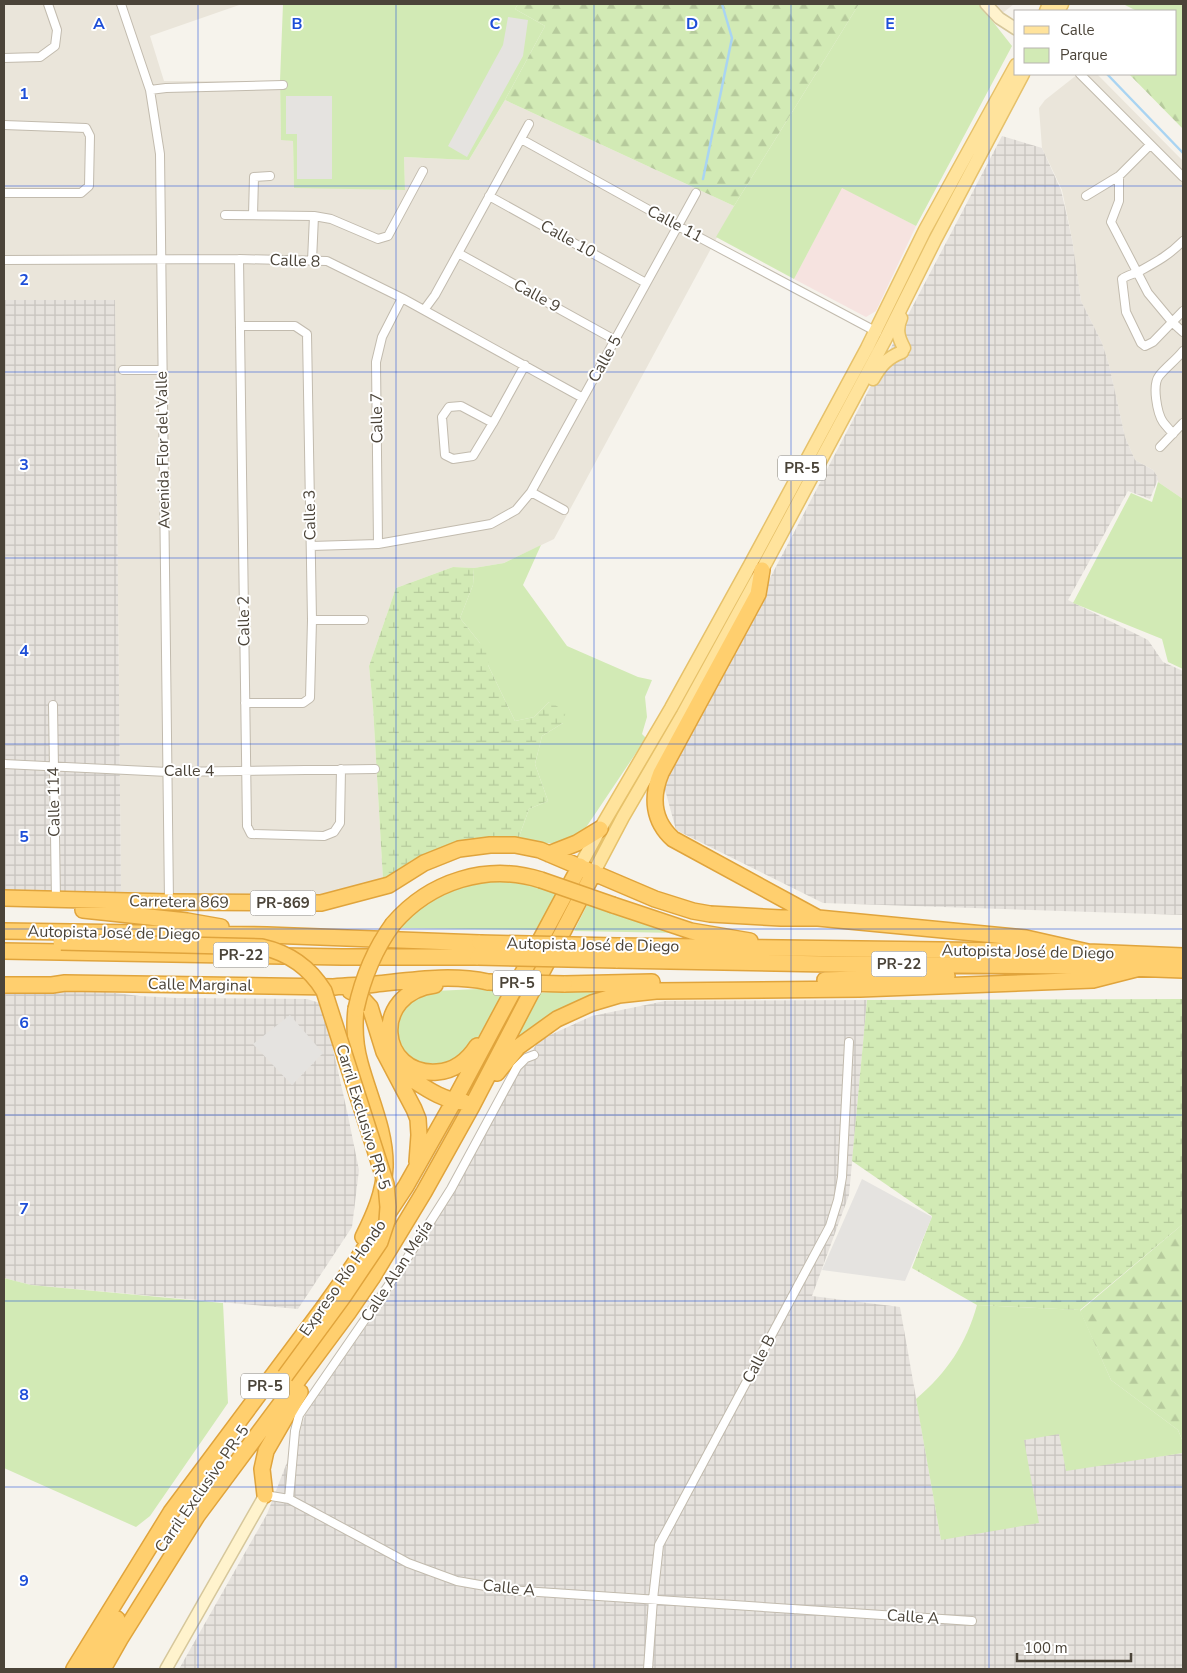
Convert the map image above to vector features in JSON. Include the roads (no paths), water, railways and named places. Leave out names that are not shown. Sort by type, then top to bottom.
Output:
[{"type":"highway","points":[[762,570],[758,594],[661,773],[655,790],[656,813],[663,828],[673,838],[818,918]]},
{"type":"highway","points":[[549,854],[577,843],[600,829]]},
{"type":"highway","name":"Carretera 869","points":[[4,898],[321,903],[390,885],[424,863],[459,849],[490,845],[515,845],[549,854],[655,898],[694,911],[710,914],[818,918],[1026,938],[1088,952]]},
{"type":"highway","name":"Expreso Río Hondo","points":[[74,1669],[171,1512],[353,1266],[406,1186],[495,1026],[580,866]]},
{"type":"highway","name":"Expreso Río Hondo","points":[[103,1669],[120,1638],[197,1516],[372,1278],[424,1192],[474,1102],[594,872]]},
{"type":"highway","points":[[353,1266],[363,1236],[378,1204],[385,1168],[381,1133],[358,1053],[355,1027],[356,1009],[368,967],[379,944],[393,924],[407,909],[426,895],[462,878],[480,874],[518,874],[691,931],[786,948]]},
{"type":"highway","points":[[4,905],[98,911],[177,920],[267,935]]},
{"type":"highway","name":"Autopista José de Diego","points":[[4,931],[267,935],[479,950],[1183,970]]},
{"type":"highway","name":"Carril Exclusivo PR-5","points":[[4,941],[262,948],[280,952],[301,964],[311,972],[324,991],[386,1184],[388,1207],[384,1232],[370,1258],[177,1521],[87,1669]]},
{"type":"highway","name":"Autopista José de Diego","points":[[616,953],[786,948],[1088,952],[1183,956]]},
{"type":"highway","name":"Autopista José de Diego","points":[[4,951],[342,957],[479,950]]},
{"type":"highway","points":[[334,987],[374,985],[427,978],[564,984],[766,982],[973,976],[1022,965]]},
{"type":"highway","points":[[394,1068],[415,1082],[454,1101],[474,1102],[508,1059],[528,1039],[566,1014],[592,1003],[619,995],[656,991],[860,990],[1093,980],[1140,968]]},
{"type":"highway","points":[[488,982],[474,985],[433,985],[413,991],[403,998],[393,1012],[390,1022],[390,1035],[396,1052],[408,1065],[421,1071],[441,1072],[458,1066],[464,1061],[475,1049],[485,1032],[495,1026]]},
{"type":"highway","name":"Calle Marginal","points":[[4,985],[52,985],[66,983],[334,987]]},
{"type":"highway","points":[[334,987],[360,996],[370,1007],[384,1052],[411,1100],[418,1120],[417,1167]]},
{"type":"highway","points":[[265,1496],[262,1469],[266,1451],[348,1313]]},
{"type":"main road","name":"PR-5","points":[[594,872],[704,676],[853,399],[925,230],[1014,69]]},
{"type":"main road","name":"PR-5","points":[[580,866],[880,336],[902,305],[1022,75]]},
{"type":"main road","points":[[853,399],[862,399],[881,365],[887,359],[903,350],[898,337],[898,325],[903,312],[902,305]]},
{"type":"main road","points":[[704,676],[706,662],[733,609],[734,603],[731,599]]},
{"type":"street","points":[[4,58],[40,57],[55,46],[57,30],[48,4]]},
{"type":"street","name":"Avenida Flor del Valle","points":[[121,4],[150,90],[160,154],[169,902]]},
{"type":"street","points":[[986,4],[999,18],[1014,28]]},
{"type":"street","points":[[1081,75],[1183,177]]},
{"type":"street","points":[[150,90],[283,85]]},
{"type":"street","points":[[424,310],[435,295],[529,124]]},
{"type":"street","points":[[4,126],[86,128],[90,136],[89,186],[81,192],[4,193]]},
{"type":"street","name":"Calle 11","points":[[521,140],[880,336]]},
{"type":"street","points":[[1086,196],[1119,176],[1150,145]]},
{"type":"street","points":[[225,215],[314,216],[331,219],[378,238],[388,236],[423,171]]},
{"type":"street","points":[[253,215],[254,177],[270,176]]},
{"type":"street","points":[[1119,176],[1119,201],[1111,222],[1148,293],[1183,332]]},
{"type":"street","name":"Calle 5","points":[[311,546],[378,544],[491,524],[516,510],[531,492],[696,193]]},
{"type":"street","name":"Calle 10","points":[[490,196],[646,283]]},
{"type":"street","points":[[312,261],[314,216]]},
{"type":"street","points":[[1183,241],[1169,255],[1124,277],[1122,280],[1126,312],[1141,344],[1145,346],[1153,342],[1183,311]]},
{"type":"street","name":"Calle 9","points":[[458,253],[615,340]]},
{"type":"street","name":"Calle 8","points":[[4,260],[239,259],[327,261],[402,298],[583,398]]},
{"type":"street","name":"Calle 2","points":[[239,259],[247,826],[251,834],[324,836],[334,832],[340,823],[341,770]]},
{"type":"street","name":"Calle 7","points":[[378,544],[376,362],[382,337],[402,298]]},
{"type":"street","name":"Calle 3","points":[[240,326],[295,326],[307,334],[312,620],[310,698],[303,703],[245,703]]},
{"type":"street","points":[[1173,434],[1162,421],[1158,411],[1155,384],[1158,377],[1183,351]]},
{"type":"street","points":[[494,423],[461,406],[449,407],[442,417],[445,455],[453,459],[473,456],[494,423],[525,365]]},
{"type":"street","points":[[124,370],[162,370]]},
{"type":"street","points":[[1160,447],[1183,423]]},
{"type":"street","points":[[531,492],[564,510]]},
{"type":"street","points":[[312,620],[364,620]]},
{"type":"street","name":"Calle 114","points":[[53,705],[56,900]]},
{"type":"street","name":"Calle 4","points":[[4,764],[168,772],[375,769]]},
{"type":"street","name":"Calle Marginal","points":[[4,980],[66,983]]},
{"type":"street","name":"Calle B","points":[[648,1669],[659,1545],[830,1226],[838,1200],[842,1177],[849,1042]]},
{"type":"street","name":"Calle Alan Mejía","points":[[289,1499],[295,1432],[299,1415],[411,1252],[451,1189],[517,1067],[526,1058],[534,1055]]},
{"type":"street","points":[[166,1669],[265,1496]]},
{"type":"street","name":"Calle A","points":[[265,1496],[289,1499],[408,1563],[457,1581],[508,1590],[972,1621]]},
{"type":"waterway","points":[[703,179],[732,38],[722,4]]},
{"type":"waterway","points":[[1108,75],[1183,153]]}]
